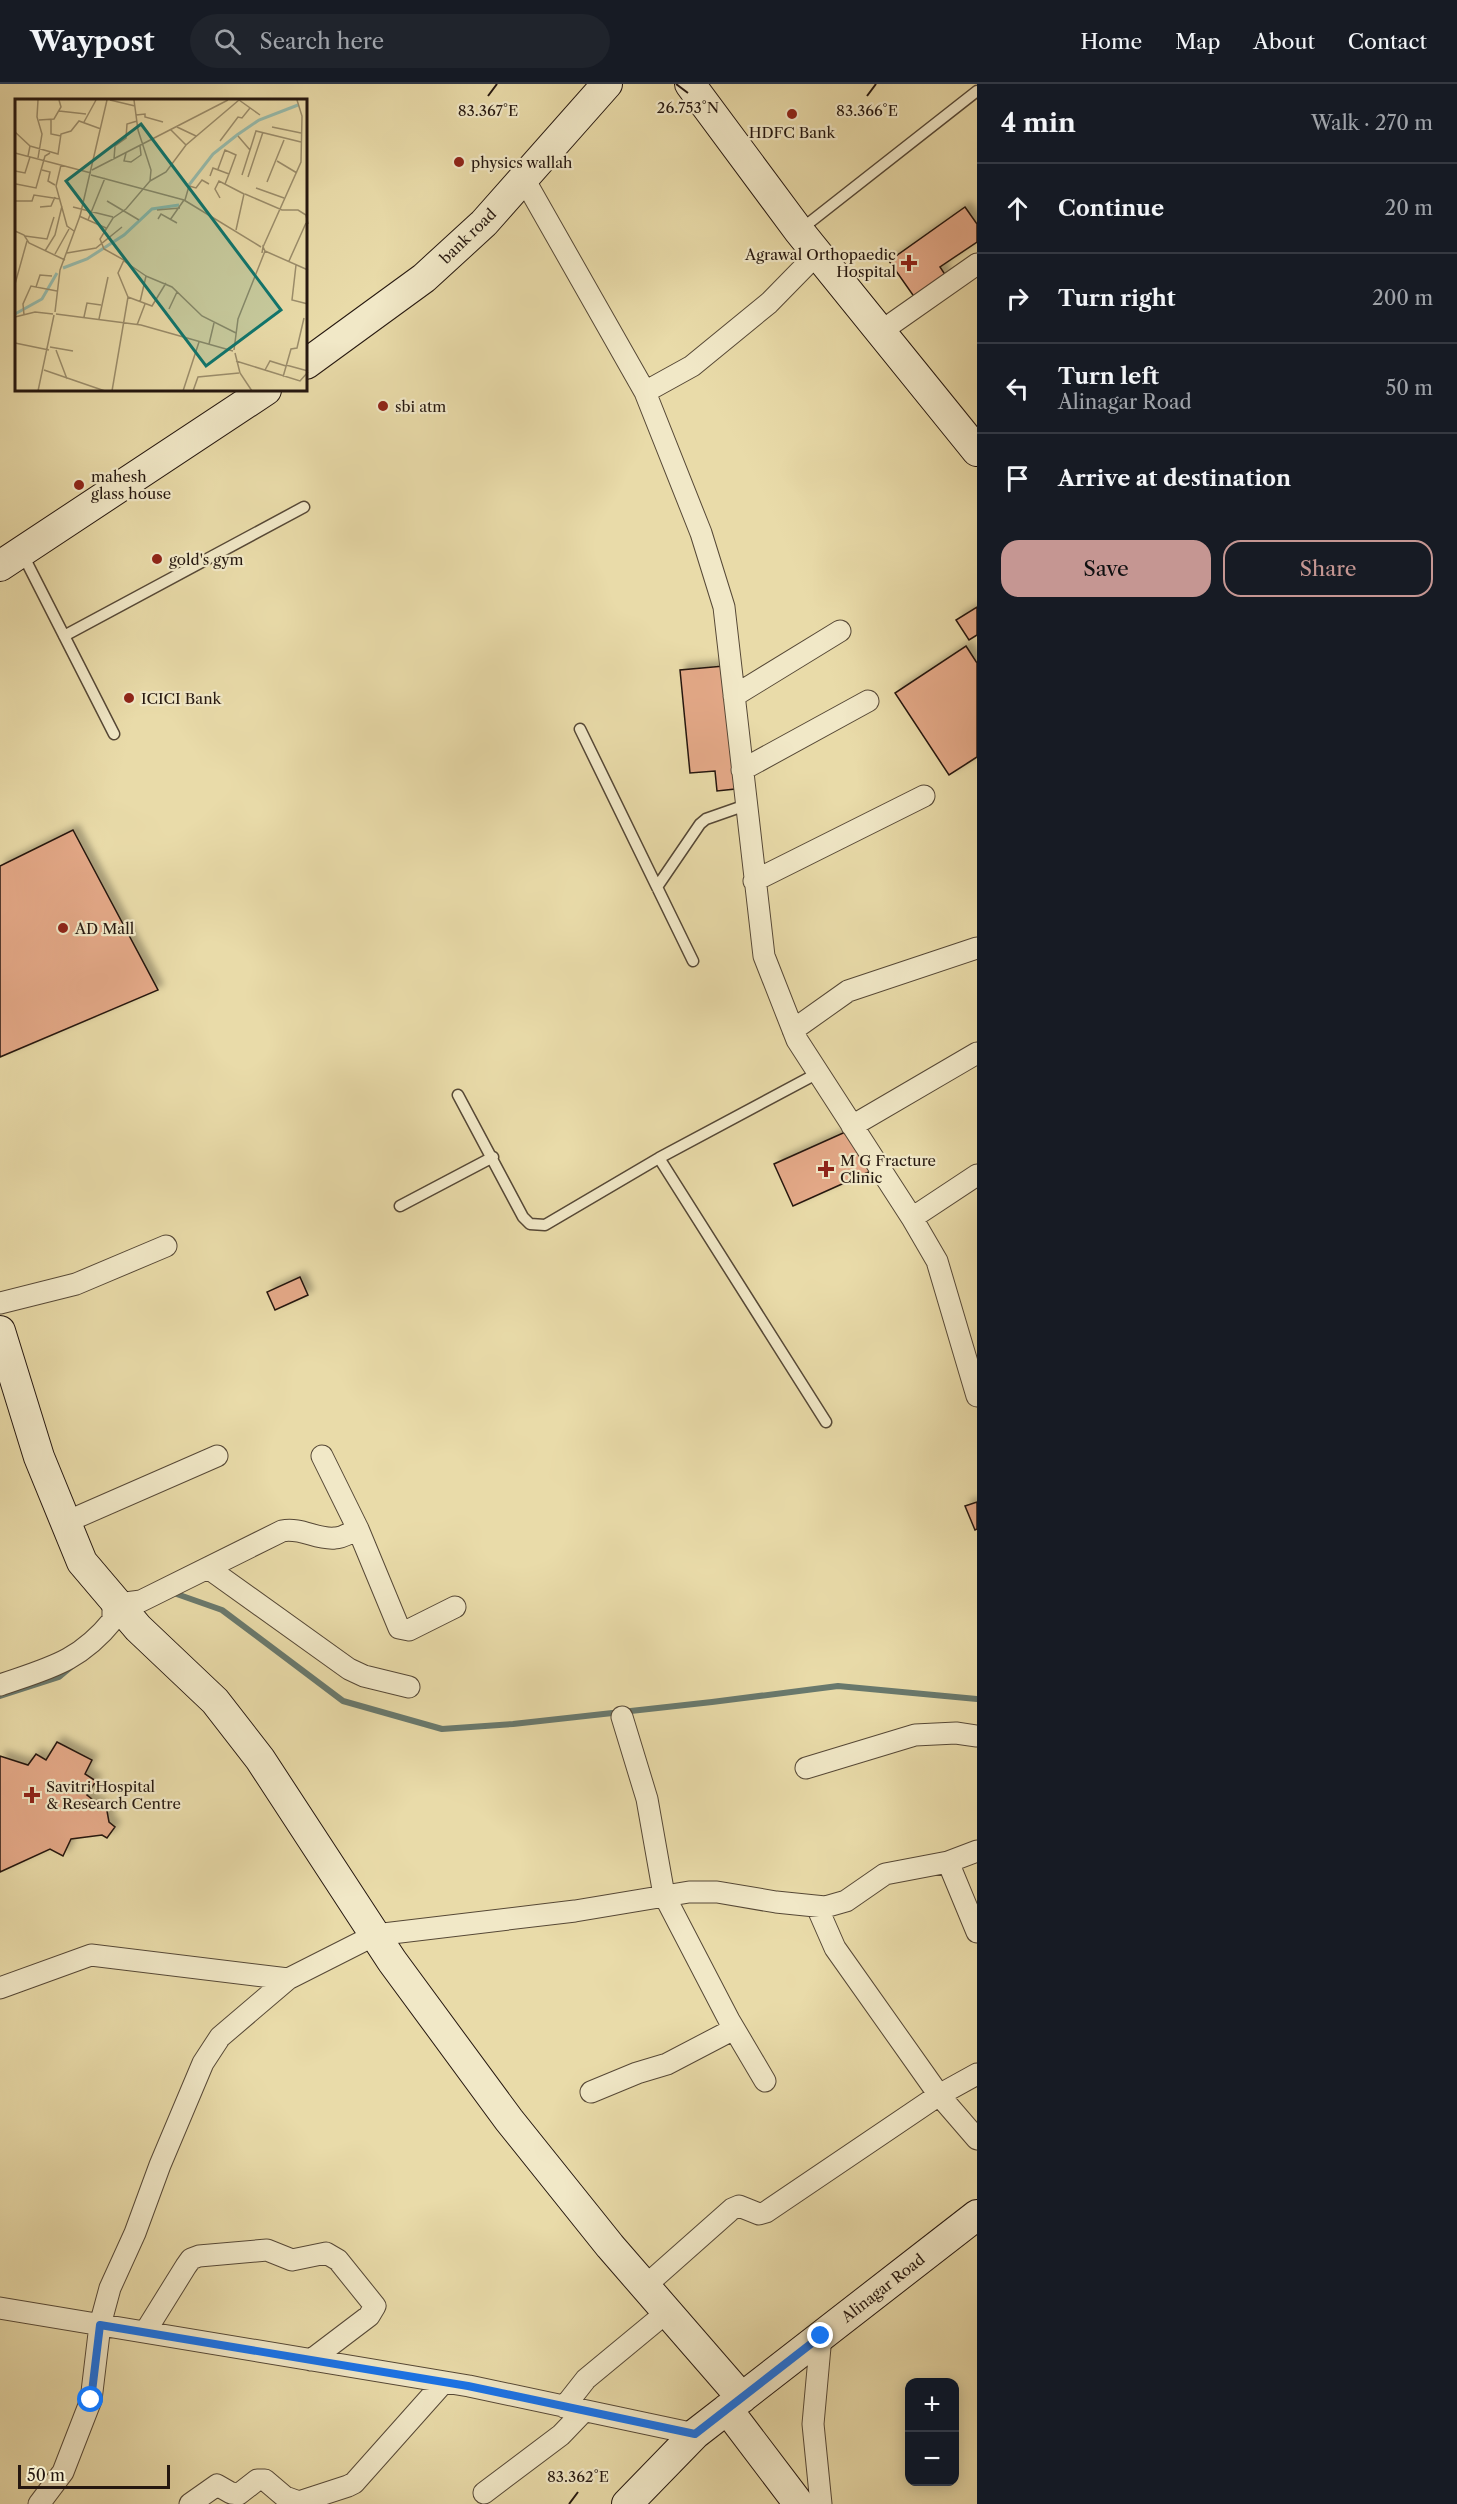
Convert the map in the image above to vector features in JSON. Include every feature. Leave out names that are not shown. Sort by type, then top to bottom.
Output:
[{"type":"main road","name":"bank road","points":[[308,363],[424,278],[484,223],[607,84]]},
{"type":"main road","points":[[690,84],[798,231],[977,451]]},
{"type":"main road","points":[[11,559],[263,392]]},
{"type":"main road","points":[[0,1331],[39,1457],[82,1562],[138,1628],[215,1701],[247,1743],[375,1935],[509,2120],[668,2312],[734,2403],[799,2504]]},
{"type":"main road","name":"Alinagar Road","points":[[627,2504],[695,2434],[977,2215]]},
{"type":"street","points":[[524,179],[645,392],[702,533],[724,607],[764,956],[793,1030],[937,1261],[977,1396]]},
{"type":"street","points":[[645,392],[692,366],[770,303],[817,254]]},
{"type":"street","points":[[880,332],[977,264]]},
{"type":"street","points":[[734,696],[840,631]]},
{"type":"street","points":[[742,770],[868,702]]},
{"type":"street","points":[[754,881],[924,796]]},
{"type":"street","points":[[793,1030],[848,991],[977,948]]},
{"type":"street","points":[[852,1125],[977,1053]]},
{"type":"street","points":[[912,1218],[977,1175]]},
{"type":"street","points":[[0,1303],[76,1284],[166,1246]]},
{"type":"street","points":[[66,1522],[217,1456]]},
{"type":"street","points":[[322,1456],[358,1529],[399,1628],[409,1630],[455,1607]]},
{"type":"street","points":[[0,1685],[60,1665],[82,1653],[113,1620],[120,1607],[141,1601],[282,1531],[299,1530],[332,1539],[358,1529]]},
{"type":"street","points":[[208,1568],[349,1669],[364,1676],[409,1687]]},
{"type":"street","points":[[622,1717],[647,1799],[664,1895],[734,2029],[765,2081]]},
{"type":"street","points":[[806,1767],[915,1735],[956,1733],[977,1736]]},
{"type":"street","points":[[39,2504],[63,2472],[91,2400],[100,2325],[110,2288],[135,2233],[202,2063],[220,2037],[288,1979],[375,1935],[575,1911],[664,1895],[717,1892],[817,1907],[846,1901],[885,1875],[948,1862],[977,1851]]},
{"type":"street","points":[[948,1862],[977,1932]]},
{"type":"street","points":[[817,1907],[835,1948],[939,2095],[977,2139]]},
{"type":"street","points":[[0,1988],[91,1955],[288,1979]]},
{"type":"street","points":[[591,2092],[637,2073],[667,2064],[734,2029]]},
{"type":"street","points":[[645,2286],[732,2209],[739,2206],[759,2214],[766,2212],[939,2095],[977,2074]]},
{"type":"street","points":[[145,2332],[191,2259],[199,2256],[267,2250],[292,2260],[326,2253],[338,2260],[375,2306],[369,2316],[311,2360]]},
{"type":"street","points":[[0,2308],[444,2382],[695,2434]]},
{"type":"street","points":[[484,2493],[561,2435],[586,2379],[668,2312]]},
{"type":"street","points":[[821,2336],[813,2424],[821,2504]]},
{"type":"street","points":[[190,2504],[217,2485],[239,2494],[257,2480],[265,2480],[285,2497],[299,2502],[348,2486],[358,2478],[444,2382]]},
{"type":"lane","points":[[798,231],[977,91]]},
{"type":"lane","points":[[64,636],[304,507]]},
{"type":"lane","points":[[11,559],[64,636],[114,734]]},
{"type":"lane","points":[[580,729],[693,961]]},
{"type":"lane","points":[[657,887],[700,824],[706,819],[746,805]]},
{"type":"lane","points":[[458,1095],[524,1216],[530,1224],[545,1225],[659,1158],[818,1073]]},
{"type":"lane","points":[[400,1206],[493,1157]]},
{"type":"lane","points":[[659,1158],[826,1422]]},
{"type":"building","points":[[965,207],[977,224],[977,242],[940,267],[946,276],[915,298],[889,261]]},
{"type":"building","points":[[977,607],[977,635],[969,640],[956,620]]},
{"type":"building","points":[[966,646],[977,663],[977,757],[949,775],[895,693]]},
{"type":"building","points":[[724,666],[735,789],[717,791],[715,771],[690,773],[680,670]]},
{"type":"building","name":"AD Mall","points":[[73,830],[158,990],[0,1057],[0,866]]},
{"type":"building","points":[[852,1129],[871,1171],[793,1206],[774,1164]]},
{"type":"building","points":[[300,1277],[308,1295],[275,1310],[267,1292]]},
{"type":"building","points":[[977,1502],[977,1529],[975,1530],[965,1506]]},
{"type":"building","points":[[57,1742],[92,1760],[85,1774],[96,1781],[87,1795],[107,1811],[109,1822],[115,1827],[107,1838],[102,1835],[71,1839],[63,1856],[50,1849],[0,1872],[0,1756],[28,1765],[36,1754],[46,1760]]},
{"type":"waterway","points":[[171,1592],[222,1610],[343,1701],[442,1729],[513,1724],[838,1686],[977,1699]]},
{"type":"waterway","points":[[0,1696],[59,1677],[71,1667]]},
{"type":"place","name":"HDFC Bank","points":[[792,114]]},
{"type":"place","name":"physics wallah","points":[[459,162]]},
{"type":"place","name":"Agrawal Orthopaedic Hospital","points":[[909,263]]},
{"type":"place","name":"sbi atm","points":[[383,406]]},
{"type":"place","name":"mahesh glass house","points":[[79,485]]},
{"type":"place","name":"gold's gym","points":[[157,559]]},
{"type":"place","name":"ICICI Bank","points":[[129,698]]},
{"type":"place","name":"AD Mall","points":[[63,928]]},
{"type":"place","name":"M G Fracture Clinic","points":[[826,1169]]},
{"type":"place","name":"Savitri Hospital & Research Centre","points":[[32,1795]]},
{"type":"route","points":[[91,2400],[100,2325],[468,2386],[695,2434],[821,2336]]}]
